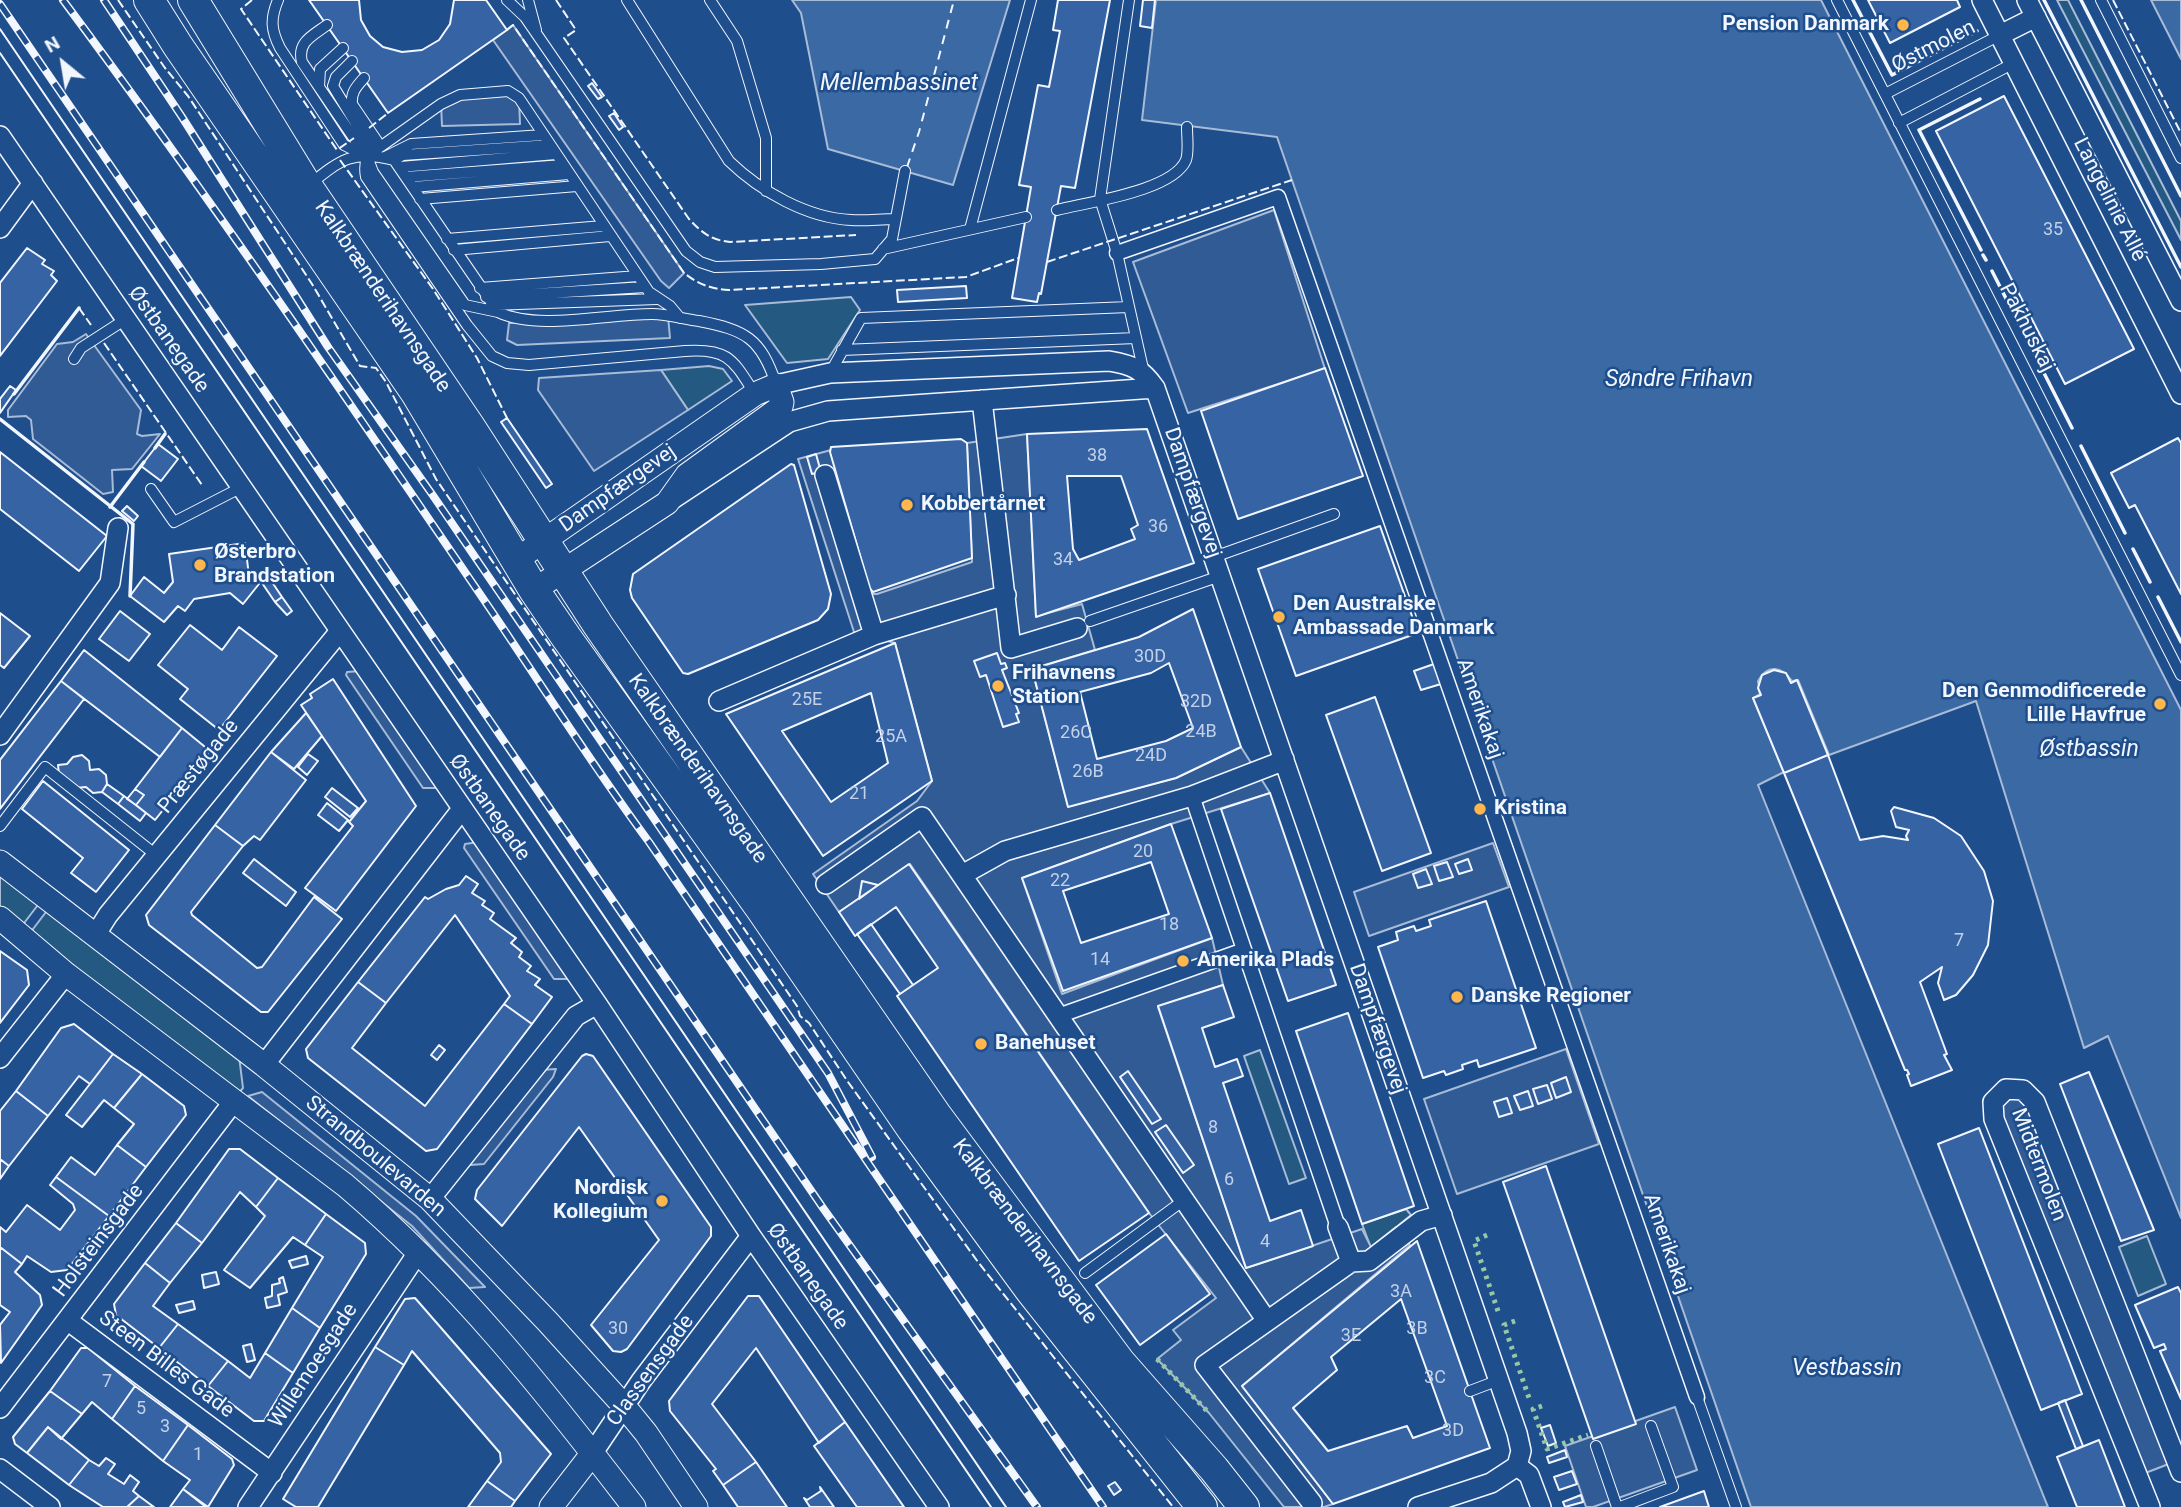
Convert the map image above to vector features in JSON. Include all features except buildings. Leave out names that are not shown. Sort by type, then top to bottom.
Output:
[{"type":"main road","name":"Kalkbrænderihavnsgade","points":[[149,0],[178,46],[296,194],[545,540],[598,625],[937,1116],[1120,1362],[1244,1507]]},
{"type":"main road","name":"Kalkbrænderihavnsgade","points":[[193,0],[296,194],[534,590],[761,909],[912,1129],[1030,1290],[1202,1507]]},
{"type":"street","name":"Langelinie Allé","points":[[1982,0],[2180,387]]},
{"type":"street","name":"Langelinie Allé","points":[[2000,35],[2032,8],[2181,301]]},
{"type":"street","name":"Østbanegade","points":[[0,136],[939,1507]]},
{"type":"street","points":[[0,228],[33,183]]},
{"type":"street","name":"Amerikakaj","points":[[1117,253],[1278,197],[1697,1397]]},
{"type":"street","name":"Dampfærgevej","points":[[516,560],[754,394],[776,385],[830,373],[1109,361],[1127,364],[1150,380],[1520,1441],[1521,1451],[1517,1466]]},
{"type":"street","name":"Dampfærgevej","points":[[534,590],[667,503],[687,475],[771,424],[828,411],[982,400],[1150,380]]},
{"type":"street","name":"Dampfærgevej","points":[[771,424],[782,402],[776,385]]},
{"type":"street","points":[[754,394],[771,424]]},
{"type":"street","points":[[982,400],[1012,648],[1084,624]]},
{"type":"street","points":[[825,475],[874,635]]},
{"type":"street","points":[[0,735],[110,583],[118,528]]},
{"type":"street","points":[[719,701],[874,635],[1006,595]]},
{"type":"street","name":"Præstøgade","points":[[96,934],[156,855],[340,631]]},
{"type":"street","points":[[962,875],[1005,851],[1192,796],[1284,759]]},
{"type":"street","points":[[1192,796],[1350,1262]]},
{"type":"street","points":[[264,1065],[463,810]]},
{"type":"street","points":[[826,884],[922,817],[1267,1321]]},
{"type":"street","name":"Strandboulevarden","points":[[0,862],[264,1065],[429,1199],[548,1322],[624,1406],[646,1433],[696,1507]]},
{"type":"street","name":"Strandboulevarden","points":[[0,918],[66,974],[345,1185],[418,1251],[515,1356],[634,1507]]},
{"type":"street","points":[[1058,1016],[1244,950]]},
{"type":"street","points":[[0,1058],[66,974]]},
{"type":"street","points":[[429,1199],[576,1016],[597,1004]]},
{"type":"street","name":"Midtermolen","points":[[2150,1507],[1994,1119],[1993,1102],[2006,1089],[2023,1090],[2035,1102],[2181,1472]]},
{"type":"street","name":"Holsteinsgade","points":[[0,1408],[234,1101]]},
{"type":"street","points":[[1312,1503],[1205,1365],[1350,1262],[1369,1261],[1421,1221],[1442,1215]]},
{"type":"street","name":"Classensgade","points":[[551,1507],[751,1236]]},
{"type":"street","name":"Willemoesgade","points":[[248,1507],[418,1251]]},
{"type":"street","name":"Steen Billes Gade","points":[[67,1320],[272,1473]]},
{"type":"street","points":[[1418,1507],[1491,1483],[1517,1466],[1529,1475],[1541,1507]]},
{"type":"street","points":[[0,1469],[50,1507]]},
{"type":"lane","points":[[278,0],[272,16],[272,33],[344,145],[396,165],[563,165]]},
{"type":"lane","points":[[507,0],[525,17],[686,251],[700,262],[715,267],[821,264],[875,259],[892,239],[905,171]]},
{"type":"lane","points":[[528,0],[539,39]]},
{"type":"lane","points":[[627,0],[729,161],[745,177],[800,209],[848,220],[895,219]]},
{"type":"lane","points":[[710,0],[737,41],[766,138],[766,191]]},
{"type":"lane","points":[[970,229],[1031,0]]},
{"type":"lane","points":[[1129,0],[1100,199],[1117,253],[1136,338],[1150,380]]},
{"type":"lane","name":"Pakhuskaj","points":[[1837,0],[2181,674]]},
{"type":"lane","points":[[2101,0],[2181,158]]},
{"type":"lane","points":[[327,25],[303,43],[299,51],[302,62],[367,156],[373,172],[465,305],[638,276]]},
{"type":"lane","name":"Østmolen","points":[[1885,94],[2000,35]]},
{"type":"lane","points":[[319,87],[320,69],[343,48]]},
{"type":"lane","points":[[352,61],[336,78],[333,86],[366,140],[367,156]]},
{"type":"lane","points":[[1899,123],[2014,63]]},
{"type":"lane","points":[[364,78],[351,96],[352,104],[377,141],[367,156],[364,166],[366,177],[467,325],[492,356],[507,363],[529,365],[710,351],[723,354],[734,362],[754,394]]},
{"type":"lane","points":[[296,194],[340,160],[367,156],[441,104],[460,95],[508,91],[519,98],[645,287],[657,299],[670,306],[680,318]]},
{"type":"lane","points":[[1057,210],[1150,188],[1171,178],[1186,160],[1187,127]]},
{"type":"lane","points":[[396,165],[411,144],[543,135]]},
{"type":"lane","points":[[396,165],[553,150]]},
{"type":"lane","points":[[396,165],[489,301],[513,319],[534,321],[654,314],[733,328],[760,349],[770,366],[776,385]]},
{"type":"lane","points":[[413,187],[569,174]]},
{"type":"lane","points":[[421,199],[577,186]]},
{"type":"lane","points":[[883,249],[1026,217]]},
{"type":"lane","points":[[447,239],[603,226]]},
{"type":"lane","points":[[454,250],[610,236]]},
{"type":"lane","points":[[489,301],[645,287]]},
{"type":"lane","points":[[489,301],[657,299]]},
{"type":"lane","points":[[830,373],[860,318],[1129,307]]},
{"type":"lane","points":[[74,359],[81,348],[126,319]]},
{"type":"lane","points":[[842,350],[1136,338]]},
{"type":"lane","points":[[151,489],[174,522],[242,487]]},
{"type":"lane","points":[[1084,624],[1334,514]]},
{"type":"lane","points":[[0,826],[46,768],[156,855]]},
{"type":"lane","points":[[1085,1273],[1184,1200]]},
{"type":"lane","points":[[1470,1391],[1499,1380]]},
{"type":"lane","points":[[1697,1397],[1736,1507]]},
{"type":"lane","points":[[1596,1446],[1618,1507],[1673,1487],[1651,1426]]},
{"type":"shaded area","points":[[2057,0],[2068,0],[2181,221],[2181,240]]},
{"type":"shaded area","points":[[513,25],[684,273],[669,288],[661,281],[493,40]]},
{"type":"shaded area","points":[[508,91],[519,98],[520,124],[442,126],[441,104],[460,95]]},
{"type":"shaded area","points":[[1274,210],[1325,369],[1188,413],[1133,262]]},
{"type":"shaded area","points":[[851,297],[860,310],[828,359],[787,363],[745,305]]},
{"type":"shaded area","points":[[668,316],[670,338],[517,345],[507,340],[509,323]]},
{"type":"shaded area","points":[[86,334],[141,410],[137,434],[160,434],[132,469],[112,470],[113,492],[103,494],[33,439],[31,420],[26,416],[8,417],[8,410],[57,344],[73,342]]},
{"type":"shaded area","points":[[709,366],[723,369],[732,381],[688,410],[661,370]]},
{"type":"shaded area","points":[[661,370],[688,410],[594,471],[538,390],[539,378]]},
{"type":"shaded area","name":"Amerika Plads","points":[[1027,434],[1036,616],[1082,604],[1095,650],[1032,669],[1068,806],[1176,778],[1241,747],[1270,793],[1171,824],[1022,878],[1062,994],[1212,938],[1223,985],[1158,1007],[1246,1268],[1362,1229],[1371,1247],[1396,1227],[1410,1245],[1242,1386],[1333,1504],[1324,1507],[1284,1507],[1209,1413],[1157,1359],[1181,1340],[1173,1330],[1216,1298],[1149,1213],[910,864],[839,912],[813,874],[917,801],[932,781],[895,643],[854,632],[798,459],[831,450],[871,594],[877,594],[972,562],[967,443]]},
{"type":"shaded area","points":[[361,671],[441,788],[423,788],[346,675],[347,672]]},
{"type":"shaded area","points":[[479,842],[566,971],[567,979],[554,979],[464,848],[465,844]]},
{"type":"shaded area","points":[[1493,843],[1509,887],[1369,936],[1354,892]]},
{"type":"shaded area","points":[[0,870],[41,901],[21,927],[0,910]]},
{"type":"shaded area","points":[[49,908],[239,1056],[243,1088],[237,1095],[30,933]]},
{"type":"shaded area","points":[[1566,1049],[1599,1144],[1457,1194],[1424,1099]]},
{"type":"shaded area","points":[[1260,1050],[1306,1178],[1289,1184],[1244,1056]]},
{"type":"shaded area","points":[[556,1069],[553,1077],[484,1164],[470,1165],[470,1159],[540,1070]]},
{"type":"shaded area","points":[[2031,1086],[2179,1460],[2135,1477],[1987,1104]]},
{"type":"shaded area","points":[[262,1092],[416,1216],[485,1287],[469,1288],[412,1226],[248,1096]]},
{"type":"shaded area","points":[[1406,1209],[1411,1215],[1371,1248],[1362,1224]]},
{"type":"shaded area","points":[[2147,1236],[2166,1284],[2138,1296],[2119,1247]]},
{"type":"shaded area","points":[[1675,1407],[1697,1470],[1593,1507],[1586,1507],[1565,1446]]},
{"type":"water","name":"Mellembassinet","points":[[792,0],[1010,0],[953,185],[828,149],[801,13]]},
{"type":"water","name":"Søndre Frihavn","points":[[1156,0],[1821,0],[2181,710],[2181,1218],[2108,1036],[2084,1048],[1976,701],[1829,755],[1798,680],[1792,681],[1779,670],[1766,671],[1758,681],[1760,694],[1753,698],[1784,772],[1758,785],[2048,1507],[1751,1507],[1277,137],[1142,120]]},
{"type":"water","points":[[2151,0],[2181,0],[2181,59]]},
{"type":"ferry route","points":[[907,167],[954,0]]},
{"type":"tram line","points":[[0,29],[1006,1507]]},
{"type":"tram line","points":[[0,53],[991,1507]]},
{"type":"railway","points":[[63,0],[327,371],[1103,1507]]},
{"type":"railway","points":[[104,0],[328,347],[434,497],[828,1073],[872,1157]]},
{"type":"railway","points":[[0,4],[823,1208],[1037,1507]]},
{"type":"hedge","points":[[1487,1235],[1474,1241],[1499,1314]]},
{"type":"hedge","points":[[1515,1321],[1504,1325],[1529,1398]]},
{"type":"hedge","points":[[1157,1359],[1209,1413]]},
{"type":"hedge","points":[[1542,1406],[1533,1409],[1547,1449],[1588,1435]]},
{"type":"fence","points":[[118,0],[188,96],[312,284],[360,366],[376,368],[386,382],[436,479],[797,1006],[800,1016],[809,1023],[848,1082],[978,1262],[1173,1507]]},
{"type":"fence","points":[[252,0],[241,9],[337,150],[354,138]]},
{"type":"fence","points":[[556,0],[576,30],[564,38],[689,219],[703,232],[717,240],[730,242],[856,235]]},
{"type":"fence","points":[[2113,0],[2181,133]]},
{"type":"fence","points":[[507,30],[513,25],[684,273],[700,283],[729,290],[966,277],[1018,258]]},
{"type":"fence","points":[[369,128],[388,113]]},
{"type":"fence","points":[[340,160],[433,289],[477,358],[507,418]]},
{"type":"fence","points":[[1047,262],[1292,180]]},
{"type":"fence","points":[[79,308],[91,325]]},
{"type":"fence","points":[[104,343],[202,485]]},
{"type":"wall","points":[[1853,0],[1892,75],[1977,31]]},
{"type":"wall","points":[[2044,0],[2181,267]]},
{"type":"wall","points":[[2081,0],[2181,196]]},
{"type":"wall","points":[[1980,99],[1919,130],[1981,250]]},
{"type":"wall","points":[[1983,255],[1986,260]]},
{"type":"wall","points":[[1992,271],[2072,428]]},
{"type":"wall","points":[[14,394],[79,308]]},
{"type":"wall","points":[[0,419],[133,524],[130,596]]},
{"type":"wall","points":[[155,448],[165,434]]},
{"type":"wall","points":[[2081,446],[2125,533]]},
{"type":"wall","points":[[110,507],[144,462]]},
{"type":"wall","points":[[2133,549],[2150,582]]},
{"type":"wall","points":[[2158,597],[2181,642]]},
{"type":"place","name":"Pension Danmark","points":[[1903,25]]},
{"type":"place","name":"Kobbertårnet","points":[[907,505]]},
{"type":"place","name":"Østerbro Brandstation","points":[[200,565]]},
{"type":"place","name":"Den Australske Ambassade Danmark","points":[[1279,617]]},
{"type":"place","name":"Frihavnens Station","points":[[998,686]]},
{"type":"place","name":"Den Genmodificerede Lille Havfrue","points":[[2160,704]]},
{"type":"place","name":"Kristina","points":[[1480,809]]},
{"type":"place","name":"Amerika Plads","points":[[1183,961]]},
{"type":"place","name":"Danske Regioner","points":[[1457,997]]},
{"type":"place","name":"Banehuset","points":[[981,1044]]},
{"type":"place","name":"Nordisk Kollegium","points":[[662,1201]]},
{"type":"water label","name":"Østbassin","points":[[2089,750]]},
{"type":"water label","name":"Vestbassin","points":[[1847,1369]]}]
